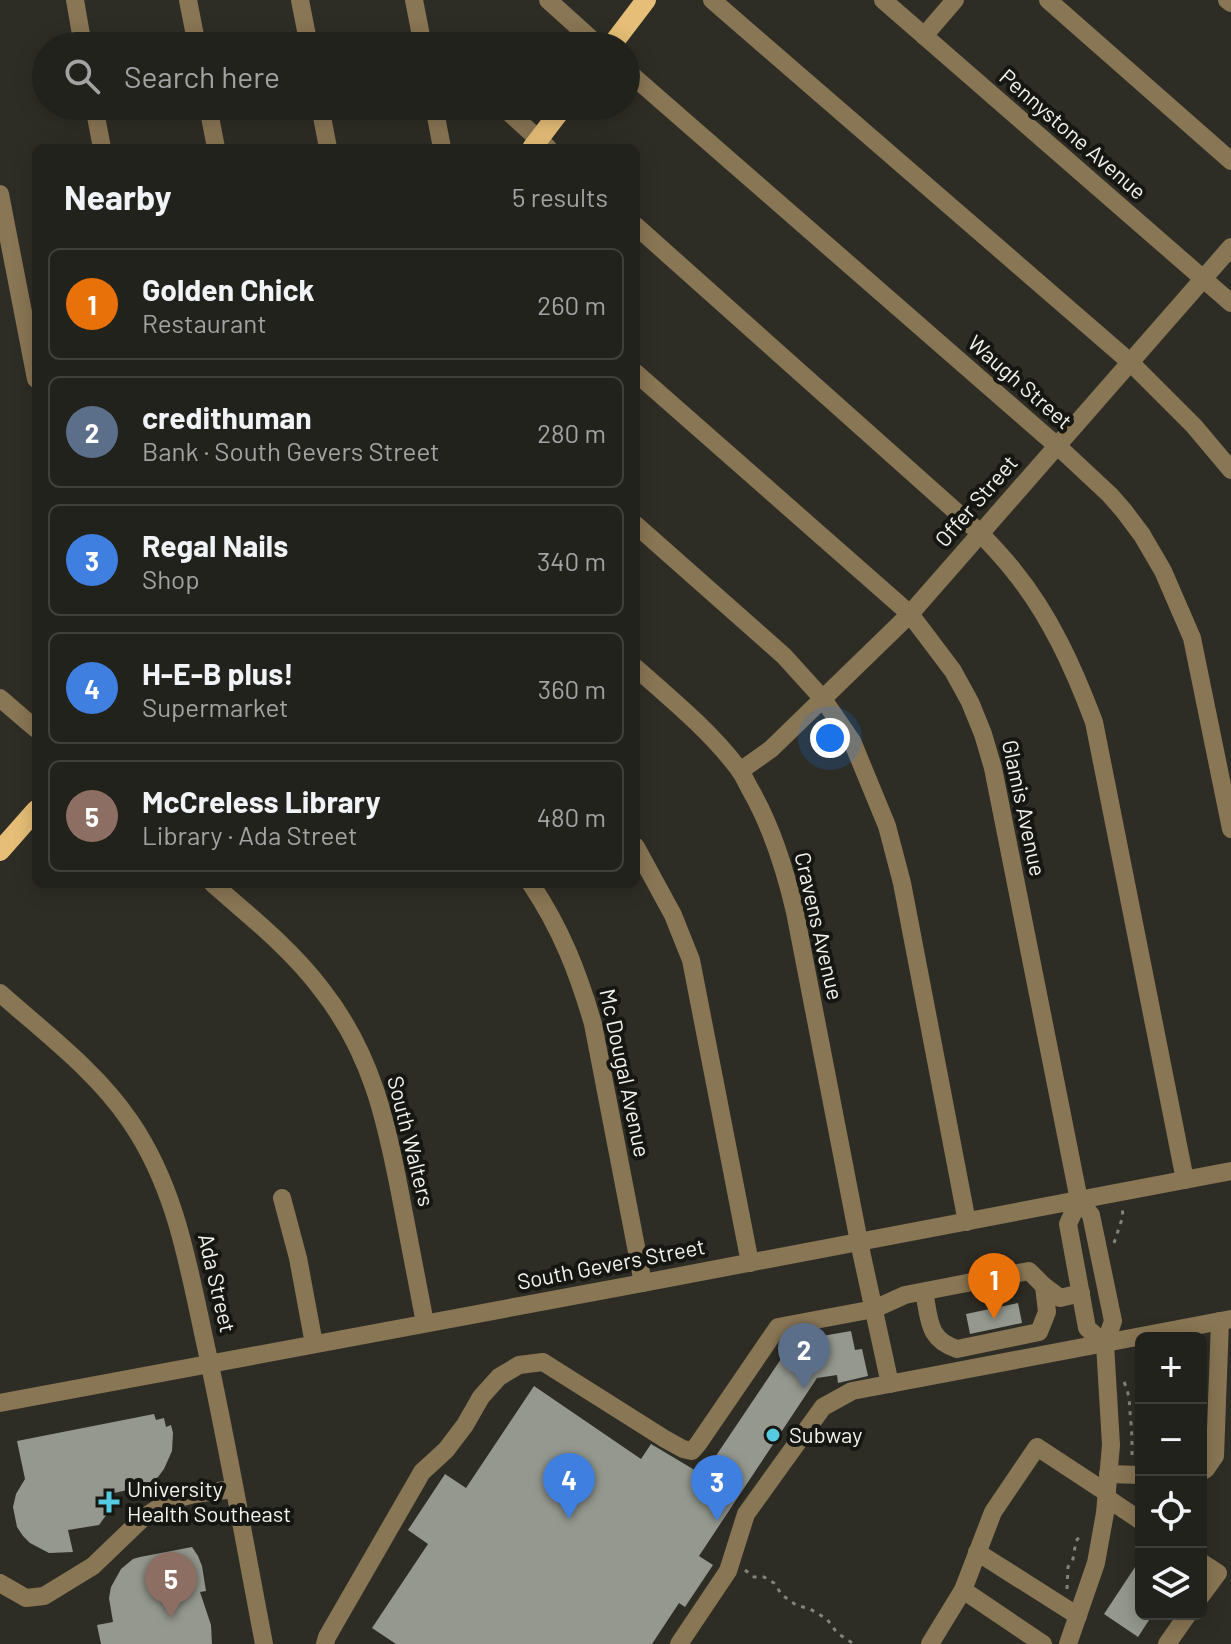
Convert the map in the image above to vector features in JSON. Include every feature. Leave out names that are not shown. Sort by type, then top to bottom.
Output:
[{"type":"main road","points":[[622,32],[646,0]]},
{"type":"main road","points":[[541,144],[555,120]]},
{"type":"main road","points":[[0,851],[32,815]]},
{"type":"street","points":[[75,0],[81,32]]},
{"type":"street","points":[[188,0],[194,32]]},
{"type":"street","points":[[300,0],[306,32]]},
{"type":"street","points":[[414,0],[420,32]]},
{"type":"street","points":[[548,0],[583,32]]},
{"type":"street","points":[[712,0],[1130,362],[1194,426],[1231,470]]},
{"type":"street","name":"Pennystone Avenue","points":[[883,0],[1231,303]]},
{"type":"street","points":[[924,36],[955,0]]},
{"type":"street","points":[[1048,0],[1231,161]]},
{"type":"street","name":"Waugh Street","points":[[640,82],[1056,446],[1124,511],[1163,571],[1192,638],[1231,829]]},
{"type":"street","points":[[97,120],[101,144]]},
{"type":"street","points":[[211,120],[215,144]]},
{"type":"street","points":[[323,120],[327,144]]},
{"type":"street","points":[[437,120],[441,144]]},
{"type":"street","points":[[516,120],[539,144]]},
{"type":"street","points":[[0,194],[32,358]]},
{"type":"street","points":[[640,230],[980,533],[1014,571],[1048,621],[1076,674],[1094,722],[1185,1180]]},
{"type":"street","name":"Offer Street","points":[[740,771],[771,749],[910,614],[1231,247]]},
{"type":"street","name":"Glamis Avenue","points":[[640,377],[910,614],[953,671],[970,702],[993,768],[1079,1200]]},
{"type":"street","points":[[640,529],[784,656],[823,699],[852,741],[887,826],[902,883],[967,1222]]},
{"type":"street","name":"Cravens Avenue","points":[[640,672],[696,723],[740,771],[775,843],[786,877],[890,1384]]},
{"type":"street","points":[[0,698],[32,726]]},
{"type":"street","points":[[640,854],[673,915],[691,960],[750,1263]]},
{"type":"street","name":"South Walters","points":[[217,888],[299,961],[345,1022],[363,1056],[387,1129],[425,1323]]},
{"type":"street","name":"Mc Dougal Avenue","points":[[534,888],[568,948],[582,985],[643,1283]]},
{"type":"street","name":"Ada Street","points":[[0,993],[110,1094],[148,1149],[173,1205],[210,1363],[264,1644]]},
{"type":"street","name":"South Gevers Street","points":[[0,1403],[1231,1171]]},
{"type":"street","points":[[282,1198],[298,1258],[314,1344]]},
{"type":"street","points":[[1075,1641],[1078,1616],[1096,1563],[1107,1496],[1111,1445],[1105,1344],[1113,1321],[1091,1215],[1079,1200],[1068,1224],[1087,1328],[1105,1344]]},
{"type":"street","points":[[325,1644],[422,1472],[446,1450],[481,1397],[499,1377],[519,1365],[543,1362],[665,1439],[692,1451],[778,1327],[874,1309],[905,1295],[1029,1271],[1060,1298],[1081,1293]]},
{"type":"street","points":[[924,1292],[934,1336],[944,1345],[957,1349],[1039,1332],[1047,1312],[1044,1286]]},
{"type":"street","points":[[679,1644],[728,1571],[746,1514],[823,1407],[852,1391],[1226,1320],[1215,1456],[1207,1468]]},
{"type":"street","points":[[930,1644],[963,1590],[993,1512],[1037,1447],[1135,1517]]},
{"type":"street","points":[[1108,1474],[1135,1475]]},
{"type":"street","points":[[0,1583],[26,1598],[44,1596],[93,1566],[144,1517],[171,1500],[234,1489]]},
{"type":"street","points":[[977,1552],[1078,1616]]},
{"type":"street","points":[[1207,1566],[1218,1573],[1207,1588]]},
{"type":"street","points":[[963,1590],[1043,1644]]},
{"type":"street","points":[[1167,1644],[1184,1620]]},
{"type":"path","points":[[731,1563],[754,1577],[764,1577],[774,1583],[782,1595],[827,1619],[837,1633],[854,1644]]},
{"type":"building","points":[[1018,1303],[1022,1323],[970,1334],[966,1314]]},
{"type":"building","points":[[851,1331],[855,1350],[862,1349],[868,1376],[838,1383],[837,1375],[817,1378],[699,1556],[713,1565],[685,1607],[679,1603],[652,1644],[396,1644],[372,1628],[428,1544],[408,1530],[445,1474],[466,1488],[534,1386],[641,1459],[651,1444],[703,1475],[793,1341]]},
{"type":"building","points":[[154,1414],[156,1420],[164,1418],[166,1427],[171,1425],[173,1433],[172,1451],[158,1477],[142,1487],[109,1494],[112,1507],[99,1525],[68,1530],[73,1552],[49,1553],[23,1536],[17,1527],[13,1507],[25,1479],[17,1441]]},
{"type":"building","points":[[192,1547],[202,1566],[206,1591],[200,1592],[211,1625],[212,1644],[101,1644],[97,1625],[113,1622],[109,1598],[121,1569],[133,1559]]},
{"type":"building","points":[[1135,1567],[1135,1620],[1149,1620],[1138,1637],[1104,1614]]},
{"type":"place","name":"Golden Chick","points":[[994,1319]]},
{"type":"place","name":"credithuman","points":[[804,1389]]},
{"type":"place","name":"Subway","points":[[773,1435]]},
{"type":"place","name":"University Health Southeast","points":[[109,1502]]},
{"type":"place","name":"H-E-B plus!","points":[[569,1519]]},
{"type":"place","name":"Regal Nails","points":[[717,1521]]},
{"type":"place","name":"McCreless Library","points":[[171,1618]]}]
